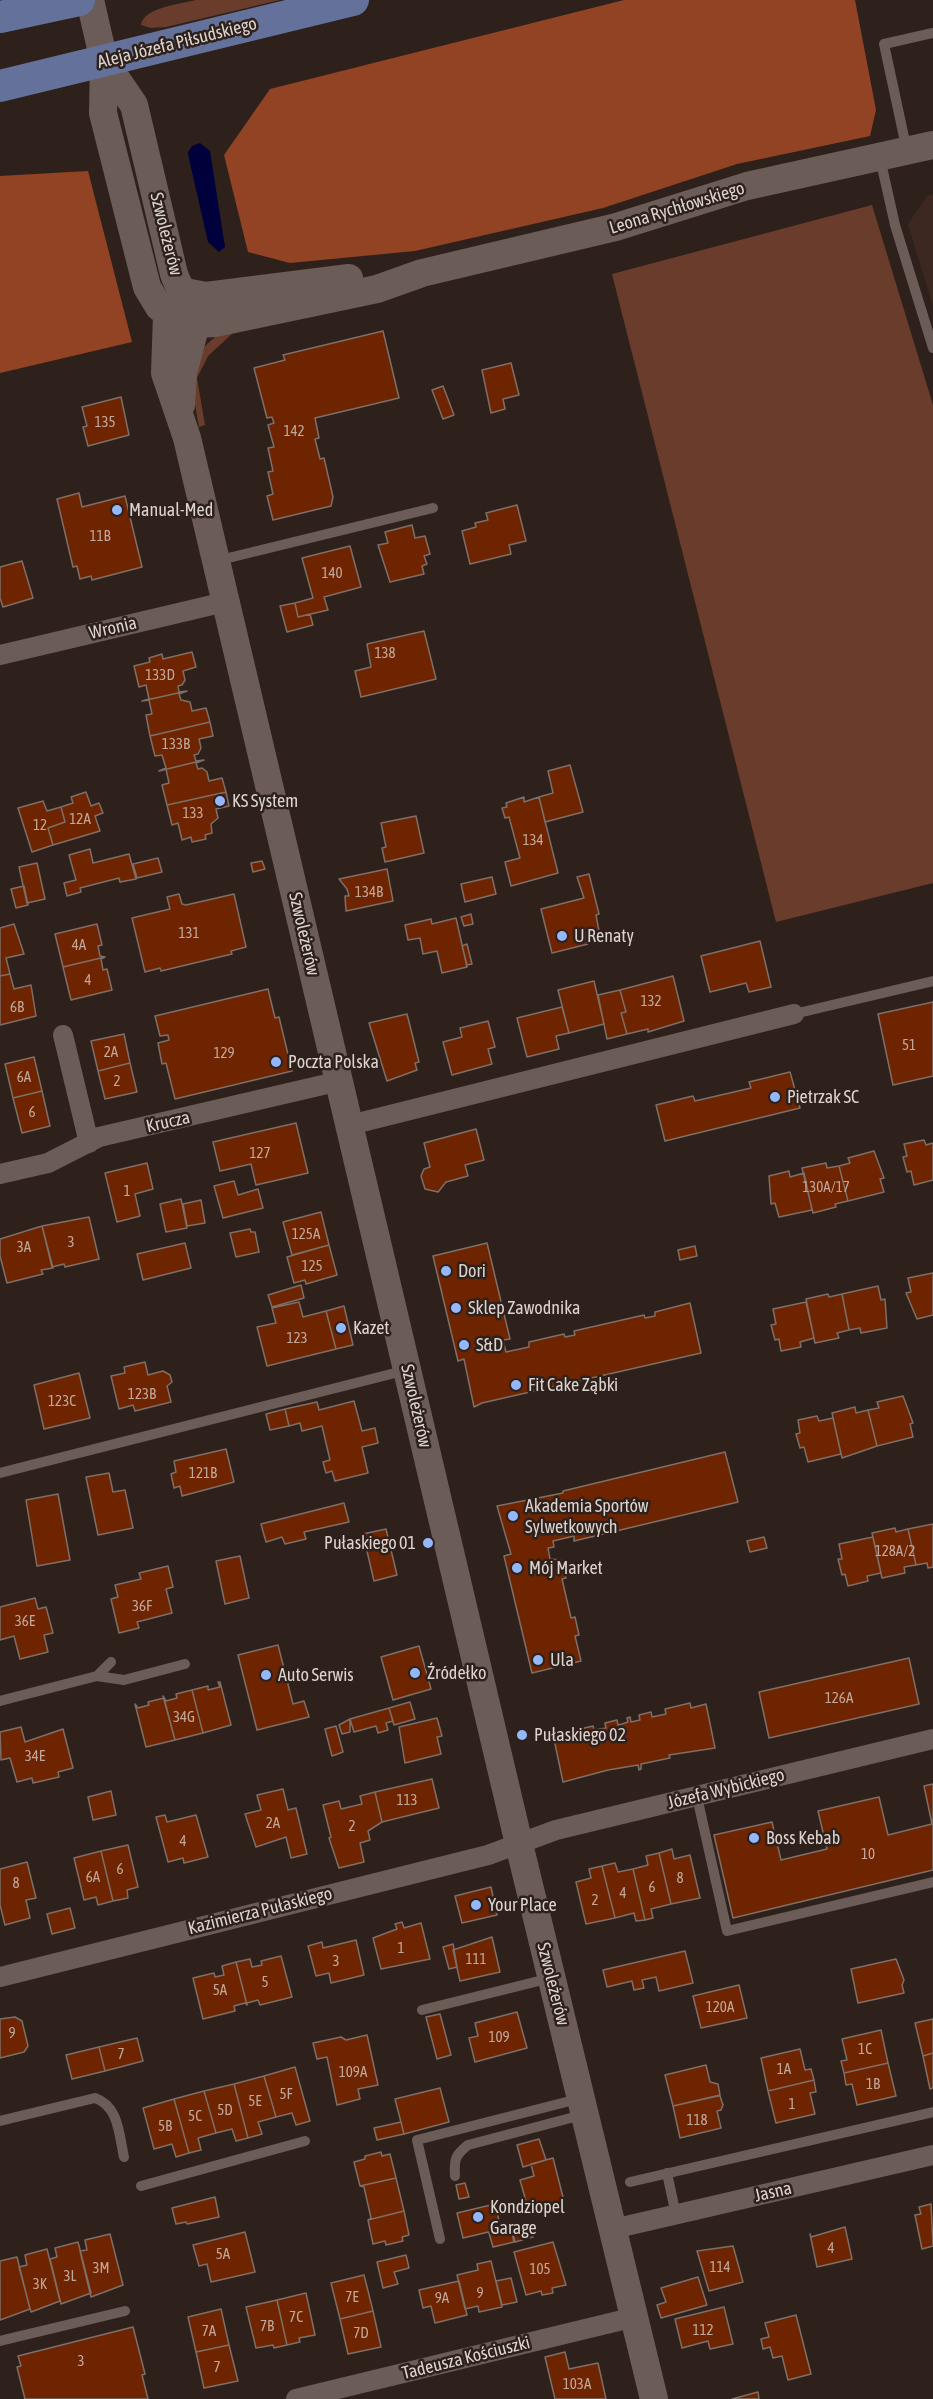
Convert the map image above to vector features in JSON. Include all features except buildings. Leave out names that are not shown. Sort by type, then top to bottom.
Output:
[{"type":"main road","points":[[0,18],[79,0]]},
{"type":"main road","name":"Aleja Józefa Piłsudskiego","points":[[0,86],[353,0]]},
{"type":"street","name":"Szwoleżerów","points":[[90,0],[104,61],[103,113],[147,287],[152,298],[167,315],[164,364],[225,602],[519,1844],[654,2399]]},
{"type":"street","name":"Szwoleżerów","points":[[104,61],[134,105],[174,274],[185,292],[196,324],[183,373],[176,414]]},
{"type":"street","name":"Leona Rychłowskiego","points":[[196,324],[215,323],[377,289],[422,273],[616,227],[747,186],[907,151]]},
{"type":"street","name":"Leona Rychłowskiego","points":[[185,292],[206,296],[378,274],[422,273]]},
{"type":"street","points":[[167,315],[175,320],[196,324]]},
{"type":"street","name":"Wronia","points":[[0,655],[225,602]]},
{"type":"street","points":[[350,1125],[794,1014]]},
{"type":"street","points":[[63,1035],[89,1143]]},
{"type":"street","name":"Krucza","points":[[0,1174],[48,1163],[99,1137],[340,1082]]},
{"type":"street","name":"Józefa Wybickiego","points":[[519,1844],[556,1830],[933,1739]]},
{"type":"street","name":"Kazimierza Pułaskiego","points":[[0,1977],[488,1855],[519,1844]]},
{"type":"street","name":"Jasna","points":[[614,2229],[933,2156]]},
{"type":"street","name":"Tadeusza Kościuszki","points":[[296,2399],[635,2317]]},
{"type":"lane","points":[[933,33],[884,44],[907,151],[895,225],[933,348]]},
{"type":"lane","points":[[215,561],[433,508]]},
{"type":"lane","points":[[794,1014],[933,981]]},
{"type":"lane","points":[[0,1473],[408,1370]]},
{"type":"lane","points":[[97,1676],[111,1662]]},
{"type":"lane","points":[[0,1701],[97,1676],[124,1680],[185,1664]]},
{"type":"lane","points":[[697,1797],[727,1931],[933,1882]]},
{"type":"lane","points":[[422,2010],[551,1978]]},
{"type":"lane","points":[[0,2121],[94,2098],[102,2100],[113,2111],[124,2157]]},
{"type":"lane","points":[[455,2176],[454,2161],[458,2153],[468,2145],[584,2106]]},
{"type":"lane","points":[[440,2239],[417,2140],[584,2106]]},
{"type":"lane","points":[[630,2182],[933,2112]]},
{"type":"lane","points":[[141,2186],[305,2141]]},
{"type":"lane","points":[[667,2173],[676,2215]]},
{"type":"lane","points":[[0,2341],[125,2311]]},
{"type":"shaded area","points":[[196,0],[280,0],[166,27],[151,28],[141,25],[149,14],[156,10]]},
{"type":"shaded area","points":[[624,0],[855,0],[876,110],[870,136],[737,164],[603,208],[415,251],[290,263],[248,252],[224,155],[270,89]]},
{"type":"shaded area","points":[[200,143],[210,151],[225,247],[219,252],[208,242],[189,159],[188,152],[192,146]]},
{"type":"shaded area","points":[[88,171],[132,342],[0,373],[0,176]]},
{"type":"shaded area","points":[[933,194],[933,306],[908,224],[927,196]]},
{"type":"shaded area","points":[[872,205],[933,405],[933,883],[776,922],[612,274]]},
{"type":"shaded area","points":[[234,332],[208,356],[197,378],[205,425],[199,427],[191,382],[204,347],[215,337]]},
{"type":"place","name":"Manual-Med","points":[[117,510]]},
{"type":"place","name":"KS System","points":[[220,801]]},
{"type":"place","name":"U Renaty","points":[[562,936]]},
{"type":"place","name":"Poczta Polska","points":[[276,1062]]},
{"type":"place","name":"Pietrzak SC","points":[[775,1097]]},
{"type":"place","name":"Dori","points":[[446,1271]]},
{"type":"place","name":"Sklep Zawodnika","points":[[456,1308]]},
{"type":"place","name":"Kazet","points":[[341,1328]]},
{"type":"place","name":"S&D","points":[[464,1345]]},
{"type":"place","name":"Fit Cake Ząbki","points":[[516,1385]]},
{"type":"place","name":"Akademia Sportów Sylwetkowych","points":[[513,1516]]},
{"type":"place","name":"Pułaskiego 01","points":[[428,1543]]},
{"type":"place","name":"Mój Market","points":[[517,1568]]},
{"type":"place","name":"Ula","points":[[538,1660]]},
{"type":"place","name":"Źródełko","points":[[415,1673]]},
{"type":"place","name":"Auto Serwis","points":[[266,1675]]},
{"type":"place","name":"Pułaskiego 02","points":[[522,1735]]},
{"type":"place","name":"Boss Kebab","points":[[754,1838]]},
{"type":"place","name":"Your Place","points":[[476,1905]]},
{"type":"place","name":"Kondziopel Garage","points":[[478,2217]]}]
